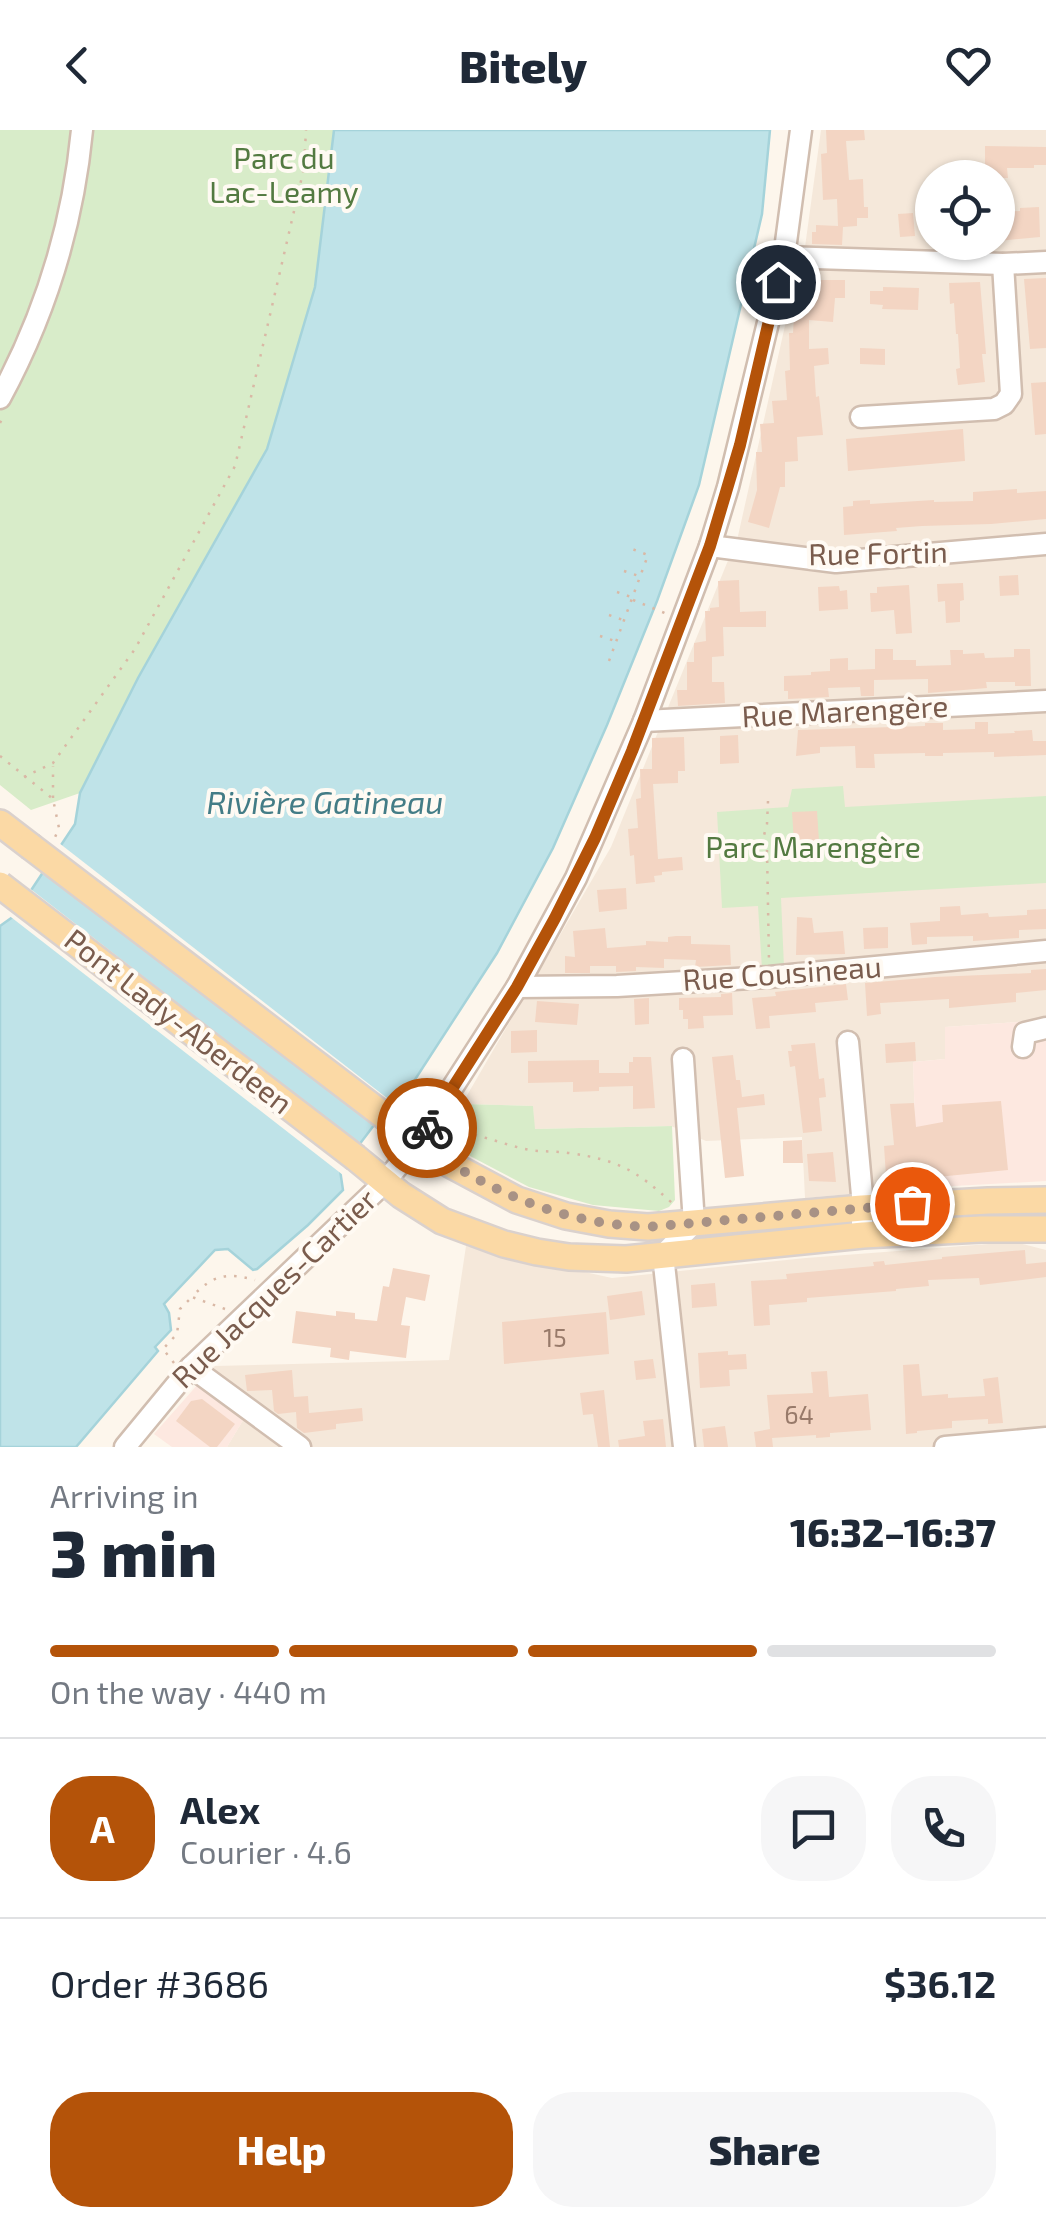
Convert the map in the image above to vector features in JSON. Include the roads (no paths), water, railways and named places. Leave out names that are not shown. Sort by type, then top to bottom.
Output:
[{"type":"main road","name":"Pont Lady-Aberdeen","points":[[0,823],[446,1162],[516,1200],[566,1216],[629,1226],[687,1217],[1046,1200]]},
{"type":"main road","name":"Pont Lady-Aberdeen","points":[[0,885],[408,1200],[442,1220],[504,1244],[601,1260],[862,1235],[981,1229]]},
{"type":"main road","points":[[981,1229],[1046,1229]]},
{"type":"main road","points":[[981,1229],[1046,1240]]},
{"type":"street","points":[[0,398],[34,328],[55,267],[72,198],[82,130]]},
{"type":"street","name":"Rue Jacques-Cartier","points":[[126,1447],[192,1368],[385,1182],[418,1141],[517,987],[576,878],[644,722],[710,546],[740,445],[784,257],[801,130]]},
{"type":"street","points":[[784,257],[1046,262]]},
{"type":"street","points":[[861,417],[994,409],[1004,404],[1011,394],[1003,264]]},
{"type":"street","name":"Rue Fortin","points":[[710,546],[836,562],[1046,544]]},
{"type":"street","name":"Rue Marengère","points":[[644,722],[1046,701]]},
{"type":"street","name":"Rue Cousineau","points":[[517,987],[769,977],[1046,951]]},
{"type":"street","points":[[1023,1047],[1025,1033],[1046,1028]]},
{"type":"street","points":[[848,1042],[862,1235]]},
{"type":"street","points":[[683,1059],[687,1217],[663,1255],[684,1447]]},
{"type":"street","points":[[192,1368],[300,1447]]},
{"type":"street","points":[[945,1447],[1046,1438]]},
{"type":"water","name":"Rivière Gatineau","points":[[334,130],[770,130],[762,214],[699,485],[657,601],[553,848],[497,953],[405,1095],[393,1100],[340,1170],[343,1190],[257,1269],[253,1270],[228,1249],[215,1250],[164,1304],[171,1330],[155,1347],[158,1351],[76,1447],[0,1447],[0,926],[14,916],[75,824],[80,793],[138,678],[267,449],[315,287]]},
{"type":"park label","name":"Parc du Lac-Leamy","points":[[284,176]]},
{"type":"park label","name":"Parc Marengère","points":[[813,848]]}]
